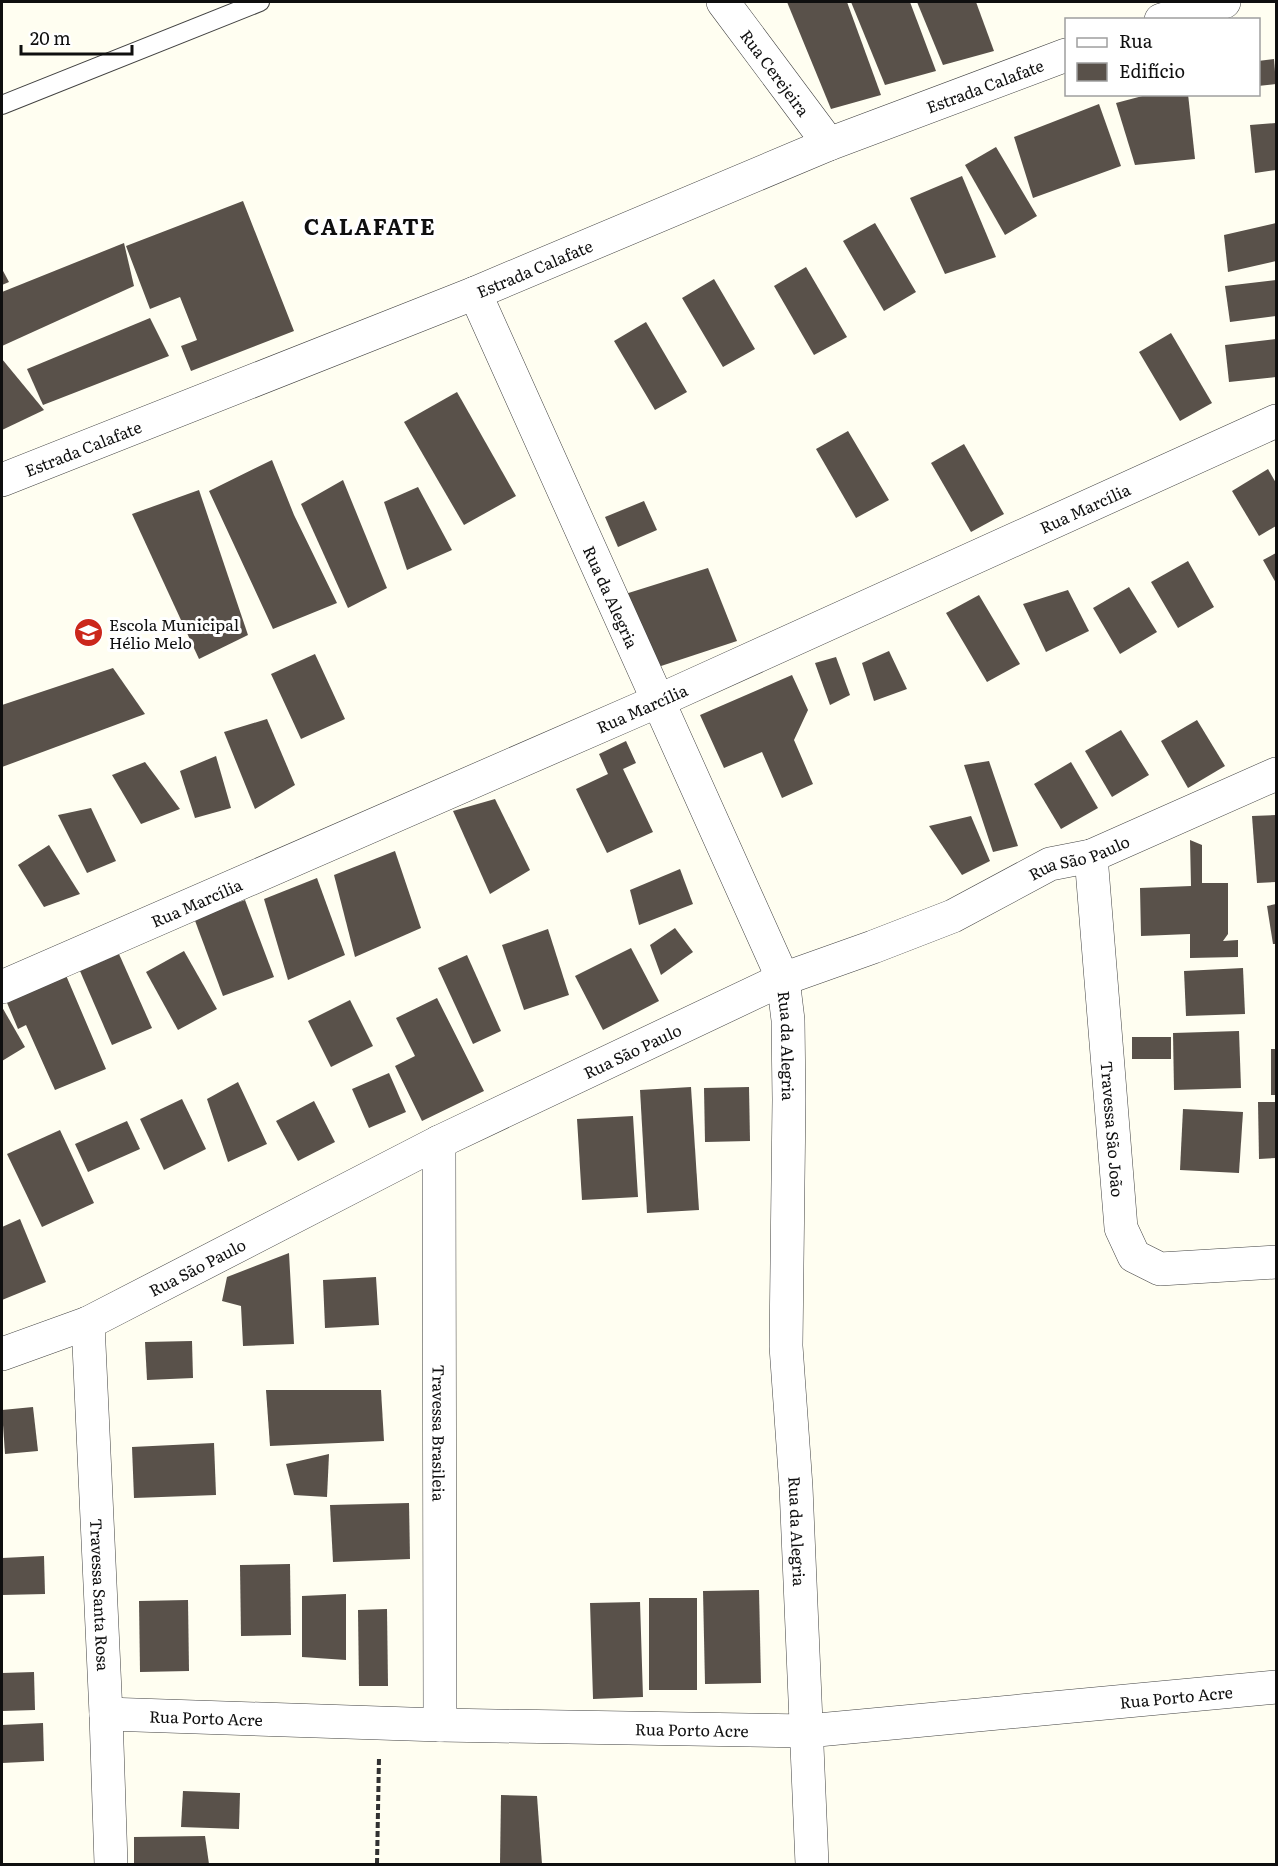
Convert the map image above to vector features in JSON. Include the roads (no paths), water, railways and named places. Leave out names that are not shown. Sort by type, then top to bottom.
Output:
[{"type":"street","name":"Rua Cerejeira","points":[[723,2],[829,144]]},
{"type":"street","points":[[1168,18],[1224,2]]},
{"type":"street","name":"Estrada Calafate","points":[[2,480],[475,293],[829,144],[1065,55]]},
{"type":"street","name":"Rua da Alegria","points":[[475,293],[783,979],[788,1020],[789,1100],[786,1346],[796,1487],[812,1864]]},
{"type":"street","name":"Rua Marcília","points":[[2,987],[658,701],[1276,421]]},
{"type":"street","name":"Rua São Paulo","points":[[2,1354],[88,1323],[439,1142],[783,979],[953,916],[1050,864],[1091,856],[1276,774]]},
{"type":"street","name":"Travessa São João","points":[[1091,856],[1121,1228],[1134,1256],[1160,1269],[1276,1262]]},
{"type":"street","name":"Travessa Brasileia","points":[[439,1142],[440,1725]]},
{"type":"street","name":"Travessa Santa Rosa","points":[[88,1323],[111,1864]]},
{"type":"street","name":"Rua Porto Acre","points":[[106,1714],[440,1725],[807,1731],[1276,1687]]},
{"type":"lane","points":[[2,105],[260,2]]},
{"type":"place","name":"Escola Municipal Hélio Melo","points":[[88,633]]},
{"type":"district","name":"CALAFATE","points":[[370,225]]}]
